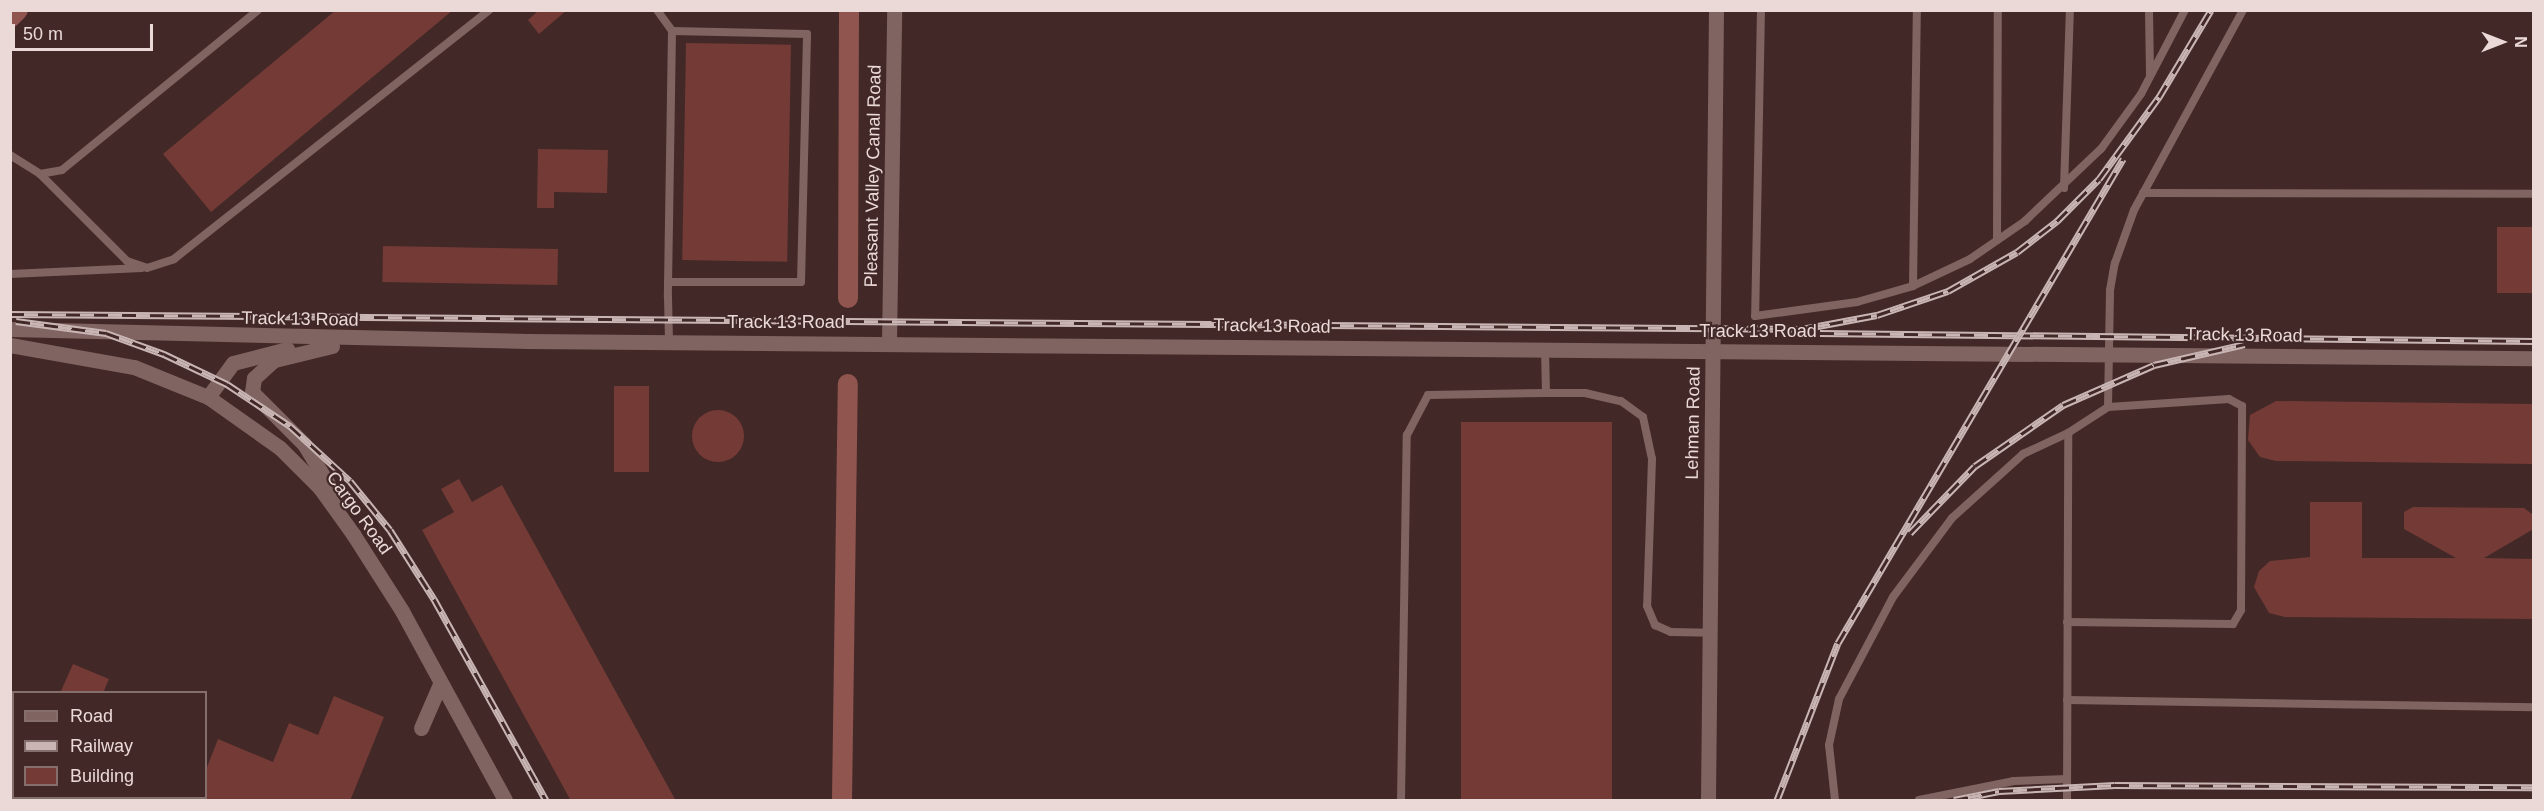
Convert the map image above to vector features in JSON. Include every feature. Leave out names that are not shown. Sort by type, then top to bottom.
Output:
[{"type":"street","name":"Pleasant Valley Canal Road","points":[[889,342],[894,10]]},
{"type":"street","name":"Lehman Road","points":[[1708,801],[1716,10]]},
{"type":"street","name":"Track 13 Road","points":[[10,329],[370,339],[2534,358]]},
{"type":"street","points":[[207,397],[223,370],[241,360],[370,339]]},
{"type":"street","points":[[345,343],[274,360],[254,378],[252,392],[304,444],[351,530]]},
{"type":"street","name":"Cargo Road","points":[[10,345],[134,367],[207,397],[280,448],[320,488],[351,530],[505,801]]},
{"type":"street","points":[[421,728],[440,684]]},
{"type":"lane","points":[[40,174],[62,170],[258,10]]},
{"type":"lane","points":[[10,274],[147,268],[174,259],[281,178],[489,10]]},
{"type":"lane","points":[[657,10],[672,31],[669,342]]},
{"type":"lane","points":[[1761,10],[1755,316],[1857,302],[1913,286],[1997,240],[2064,188],[2101,149],[2150,77],[2185,10]]},
{"type":"lane","points":[[1913,286],[1917,10]]},
{"type":"lane","points":[[1997,240],[1998,10]]},
{"type":"lane","points":[[2064,188],[2070,10]]},
{"type":"lane","points":[[2149,10],[2150,77]]},
{"type":"lane","points":[[2108,407],[2109,290],[2115,263],[2144,193],[2243,10]]},
{"type":"lane","points":[[668,282],[801,282],[807,46],[807,34],[672,31]]},
{"type":"lane","points":[[10,155],[40,174],[127,261],[147,268]]},
{"type":"lane","points":[[2144,193],[2534,194]]},
{"type":"lane","points":[[1545,348],[1546,393]]},
{"type":"lane","points":[[1401,801],[1407,435],[1428,395],[1585,393],[1621,401],[1643,417],[1652,459],[1647,606],[1655,625],[1671,632],[1710,633]]},
{"type":"lane","points":[[1835,801],[1829,746],[1839,699],[1893,597],[1952,518],[2023,454],[2068,433],[2108,407],[2229,399],[2242,406],[2241,610],[2233,624],[2067,622]]},
{"type":"lane","points":[[2067,801],[2068,433]]},
{"type":"lane","points":[[2067,700],[2534,707]]},
{"type":"lane","points":[[1919,801],[2014,781],[2067,779]]},
{"type":"building","points":[[336,10],[453,10],[211,212],[163,154]]},
{"type":"building","points":[[539,10],[567,10],[539,34],[528,20]]},
{"type":"building","points":[[686,43],[791,45],[787,262],[682,260]]},
{"type":"building","points":[[538,149],[608,150],[607,193],[554,192],[554,208],[537,208]]},
{"type":"building","points":[[2497,227],[2534,227],[2534,293],[2497,293]]},
{"type":"building","points":[[383,246],[558,249],[557,285],[382,282]]},
{"type":"building","points":[[614,386],[649,386],[649,472],[614,472]]},
{"type":"building","points":[[2276,401],[2534,404],[2534,464],[2276,461],[2260,457],[2248,440],[2250,415]]},
{"type":"building","points":[[713,410],[723,410],[737,417],[744,436],[737,455],[723,462],[713,462],[703,458],[696,451],[692,441],[692,431],[696,421],[703,414]]},
{"type":"building","points":[[1461,422],[1612,422],[1612,800],[1461,800]]},
{"type":"building","points":[[459,479],[472,502],[502,485],[676,801],[571,801],[422,530],[454,512],[441,489]]},
{"type":"building","points":[[2310,502],[2362,502],[2362,558],[2456,558],[2404,529],[2404,512],[2413,507],[2524,508],[2532,514],[2532,530],[2484,558],[2534,559],[2534,619],[2285,617],[2269,613],[2254,587],[2259,571],[2270,561],[2310,557]]},
{"type":"building","points":[[73,664],[109,679],[104,691],[61,691]]},
{"type":"building","points":[[334,696],[384,717],[350,801],[206,801],[207,767],[218,739],[273,762],[289,723],[318,735]]},
{"type":"waterway","points":[[10,18],[18,10]]},
{"type":"waterway","points":[[848,298],[849,10]]},
{"type":"waterway","points":[[842,800],[848,384]]},
{"type":"railway","points":[[10,314],[1802,329],[1877,315],[1948,291],[2017,252],[2057,221],[2099,179],[2159,97],[2211,10]]},
{"type":"railway","points":[[1777,800],[1838,643],[2123,159]]},
{"type":"railway","points":[[16,321],[106,333],[164,354],[227,384],[290,426],[350,481],[390,530],[434,599],[546,800]]},
{"type":"railway","points":[[1820,333],[2534,341]]},
{"type":"railway","points":[[1910,533],[1975,466],[2063,405],[2154,365],[2245,344]]},
{"type":"railway","points":[[1954,800],[1999,791],[2115,785],[2534,787]]}]
